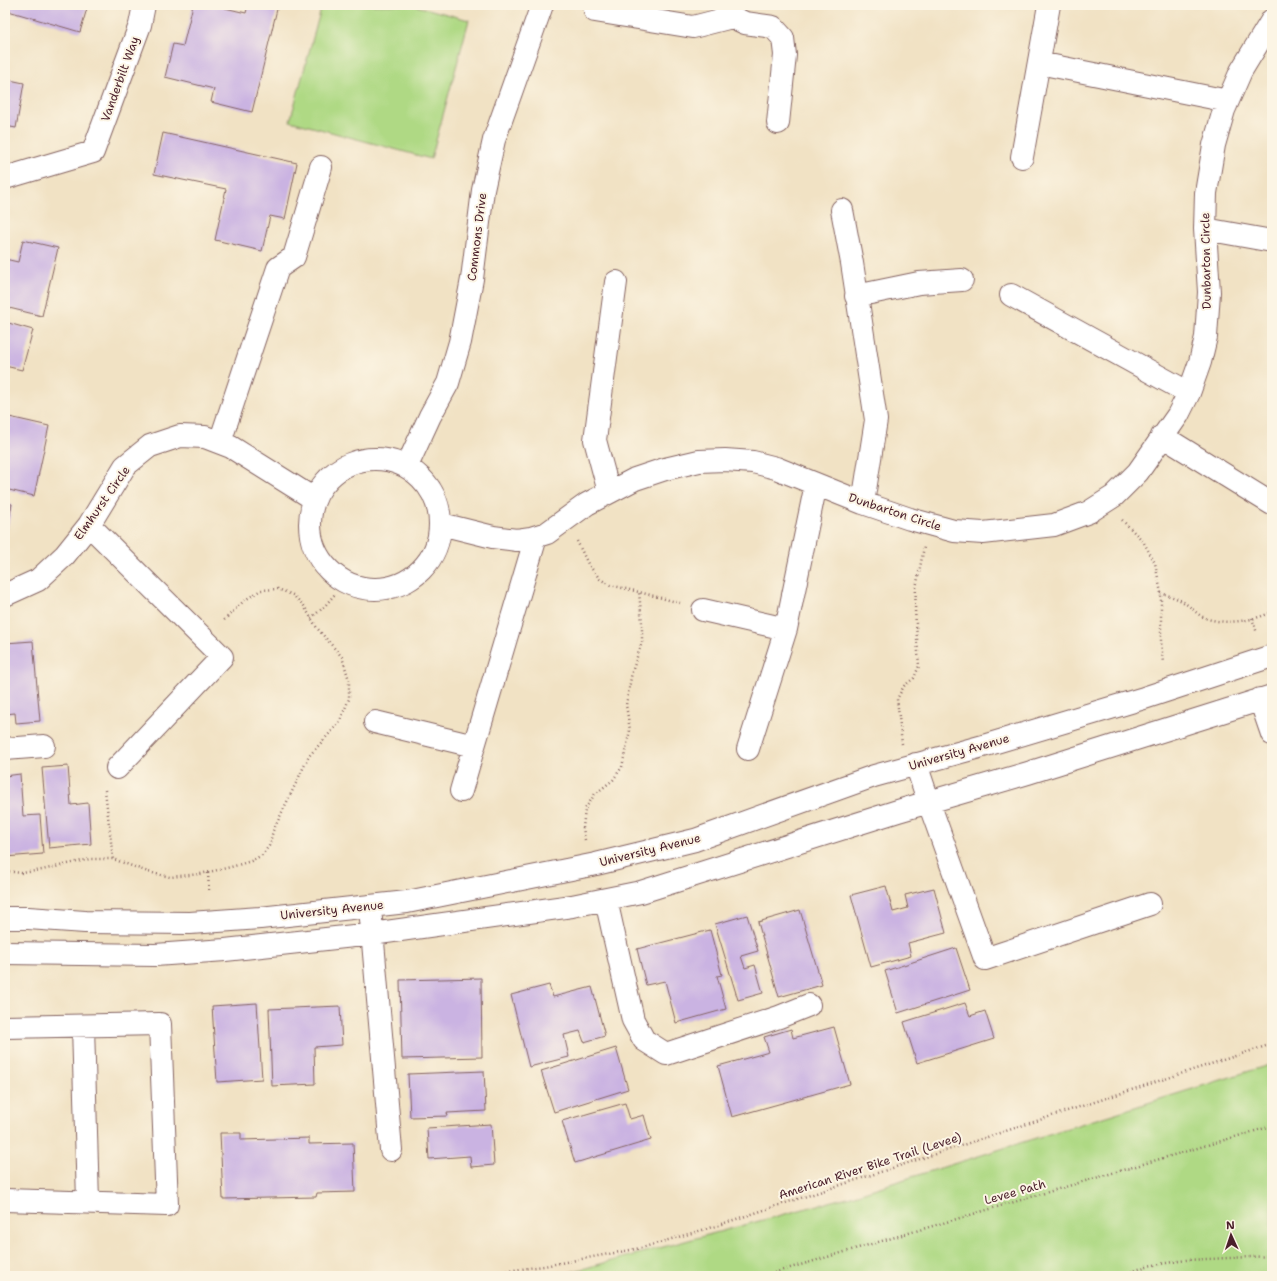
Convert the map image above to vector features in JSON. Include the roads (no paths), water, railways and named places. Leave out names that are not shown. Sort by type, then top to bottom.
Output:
[{"type":"street","name":"Vanderbilt Way","points":[[5,178],[93,152],[140,25],[144,5]]},
{"type":"street","name":"Commons Drive","points":[[407,466],[430,416],[448,383],[460,342],[472,279],[483,190],[494,140],[542,5]]},
{"type":"street","points":[[1022,157],[1049,5]]},
{"type":"street","points":[[595,10],[692,27],[729,11],[745,23],[773,27],[783,38],[785,55],[778,123]]},
{"type":"street","name":"Dunbarton Circle","points":[[441,524],[493,537],[517,540],[536,537],[547,533],[587,504],[635,479],[665,469],[699,461],[725,460],[752,462],[776,468],[863,503],[928,525],[954,531],[983,533],[1054,525],[1088,512],[1114,496],[1138,472],[1178,415],[1189,393],[1200,362],[1206,337],[1209,292],[1204,229],[1206,192],[1214,145],[1224,110],[1241,70],[1272,20]]},
{"type":"street","points":[[1039,63],[1228,101]]},
{"type":"street","points":[[220,442],[278,268],[294,257],[321,167]]},
{"type":"street","points":[[842,210],[876,420],[863,503]]},
{"type":"street","points":[[1204,229],[1272,241]]},
{"type":"street","points":[[856,296],[919,283],[962,280]]},
{"type":"street","points":[[609,492],[595,440],[616,282]]},
{"type":"street","points":[[1011,295],[1189,393]]},
{"type":"street","name":"Elmhurst Circle","points":[[5,595],[38,580],[65,554],[89,525],[125,466],[150,446],[180,436],[205,437],[231,447],[314,499]]},
{"type":"street","points":[[1162,436],[1272,504]]},
{"type":"street","points":[[380,458],[407,466],[421,477],[432,491],[439,507],[441,524],[437,547],[425,566],[407,581],[386,589],[362,588],[341,580],[324,565],[313,545],[309,522],[314,499],[329,477],[353,462],[380,458]]},
{"type":"street","points":[[748,749],[786,629],[816,484]]},
{"type":"street","points":[[89,525],[222,657],[117,768]]},
{"type":"street","points":[[460,791],[536,537]]},
{"type":"street","points":[[704,610],[786,629]]},
{"type":"street","name":"University Avenue","points":[[5,918],[85,922],[190,923],[260,918],[407,902],[596,864],[695,840],[874,776],[983,746],[1144,698],[1272,656]]},
{"type":"street","points":[[5,953],[155,955],[225,950],[372,934],[572,906],[641,892],[1266,698],[1272,734]]},
{"type":"street","points":[[375,722],[474,746]]},
{"type":"street","points":[[5,749],[44,746]]},
{"type":"street","points":[[916,764],[984,959],[1150,904]]},
{"type":"street","points":[[606,900],[633,1020],[644,1040],[666,1054],[778,1017],[808,1005]]},
{"type":"street","points":[[369,906],[391,1150]]},
{"type":"street","points":[[5,1027],[160,1024],[168,1205],[5,1200]]},
{"type":"street","points":[[83,1026],[88,1202]]}]
